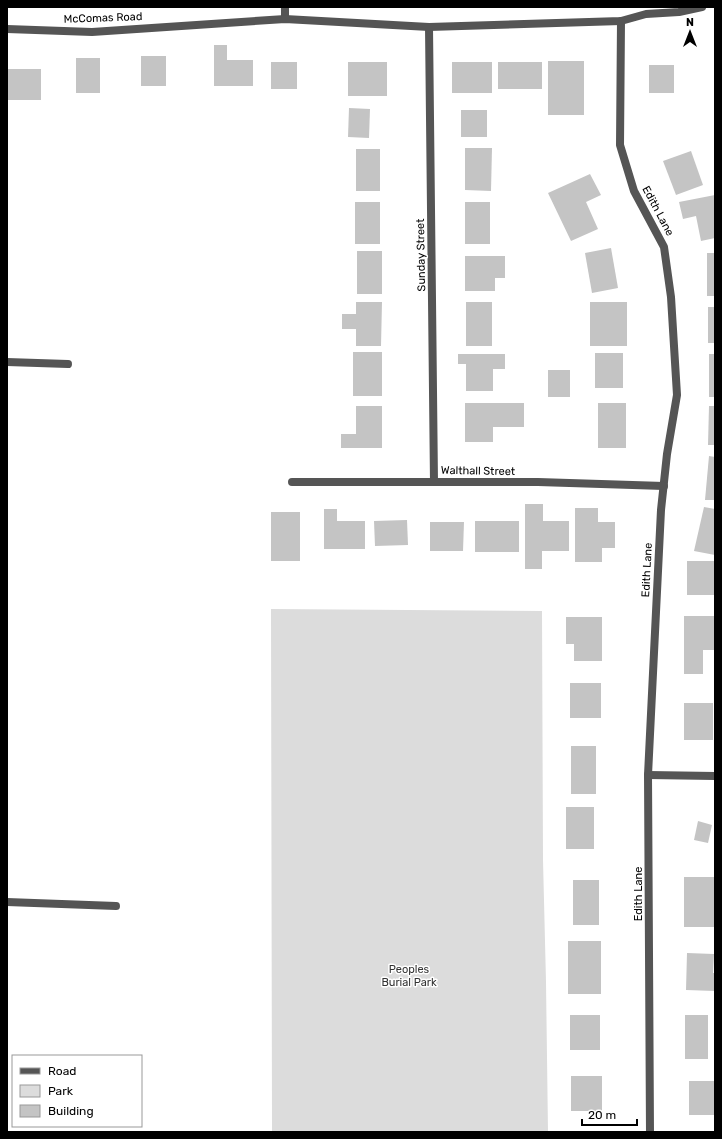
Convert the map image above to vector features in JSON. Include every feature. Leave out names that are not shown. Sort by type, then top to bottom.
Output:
[{"type":"street","points":[[285,7],[285,19]]},
{"type":"street","name":"McComas Road","points":[[7,29],[92,32],[285,19],[429,27],[621,21],[646,11],[679,12],[702,7]]},
{"type":"street","name":"Edith Lane","points":[[621,21],[620,145],[634,191],[664,246],[671,298],[677,394],[667,454],[661,510],[648,776],[650,1132]]},
{"type":"street","name":"Sunday Street","points":[[429,27],[434,482]]},
{"type":"street","points":[[7,362],[68,364]]},
{"type":"street","name":"Walthall Street","points":[[292,482],[538,482],[664,486]]},
{"type":"street","points":[[648,776],[715,776]]},
{"type":"street","points":[[7,902],[116,906]]},
{"type":"green space","name":"Peoples Burial Park","points":[[271,609],[542,611],[543,860],[548,1132],[272,1132]]},
{"type":"building","points":[[214,45],[227,45],[227,60],[253,60],[253,86],[214,86]]},
{"type":"building","points":[[141,56],[166,56],[166,86],[141,86]]},
{"type":"building","points":[[76,58],[100,58],[100,93],[76,93]]},
{"type":"building","points":[[548,61],[584,61],[584,115],[548,115]]},
{"type":"building","points":[[271,62],[297,62],[297,89],[271,89]]},
{"type":"building","points":[[348,62],[387,62],[387,96],[348,96]]},
{"type":"building","points":[[452,62],[492,62],[492,93],[452,93]]},
{"type":"building","points":[[498,62],[542,62],[542,89],[498,89]]},
{"type":"building","points":[[649,65],[674,65],[674,93],[649,93]]},
{"type":"building","points":[[7,69],[41,69],[41,100],[7,100]]},
{"type":"building","points":[[349,108],[370,109],[369,138],[348,137]]},
{"type":"building","points":[[461,110],[487,110],[487,137],[461,137]]},
{"type":"building","points":[[465,148],[492,148],[491,191],[465,190]]},
{"type":"building","points":[[356,149],[380,149],[380,191],[356,191]]},
{"type":"building","points":[[691,151],[703,185],[676,195],[663,161]]},
{"type":"building","points":[[590,174],[601,195],[586,202],[598,229],[571,241],[548,193]]},
{"type":"building","points":[[715,195],[715,238],[701,241],[696,216],[683,219],[679,202]]},
{"type":"building","points":[[355,202],[380,202],[380,244],[355,244]]},
{"type":"building","points":[[465,202],[490,202],[490,244],[465,244]]},
{"type":"building","points":[[611,248],[618,288],[592,293],[585,253]]},
{"type":"building","points":[[357,251],[382,251],[382,294],[357,294]]},
{"type":"building","points":[[707,253],[715,253],[715,296],[707,296]]},
{"type":"building","points":[[465,256],[505,256],[505,278],[495,278],[495,291],[465,291]]},
{"type":"building","points":[[356,302],[382,302],[381,346],[356,346],[356,329],[342,329],[342,314],[356,314]]},
{"type":"building","points":[[466,302],[492,302],[492,346],[466,346]]},
{"type":"building","points":[[590,302],[627,302],[627,346],[590,346]]},
{"type":"building","points":[[708,307],[715,307],[715,343],[708,343]]},
{"type":"building","points":[[353,352],[382,352],[382,396],[353,396]]},
{"type":"building","points":[[595,353],[623,353],[623,388],[595,388]]},
{"type":"building","points":[[458,354],[505,354],[505,369],[493,369],[493,391],[466,391],[466,364],[458,364]]},
{"type":"building","points":[[709,354],[715,354],[715,397],[709,397]]},
{"type":"building","points":[[548,370],[570,370],[570,397],[548,397]]},
{"type":"building","points":[[465,403],[524,403],[524,427],[493,427],[493,442],[465,442]]},
{"type":"building","points":[[598,403],[626,403],[626,448],[598,448]]},
{"type":"building","points":[[356,406],[382,406],[382,448],[341,448],[341,434],[356,434]]},
{"type":"building","points":[[709,406],[715,406],[715,445],[708,445]]},
{"type":"building","points":[[709,456],[715,457],[715,500],[705,500]]},
{"type":"building","points":[[525,504],[543,504],[543,521],[569,521],[569,551],[542,551],[542,569],[525,569]]},
{"type":"building","points":[[704,507],[715,509],[715,555],[694,551]]},
{"type":"building","points":[[575,508],[598,508],[598,522],[615,522],[615,548],[602,548],[602,562],[575,562]]},
{"type":"building","points":[[324,509],[337,509],[337,521],[365,521],[365,549],[324,549]]},
{"type":"building","points":[[271,512],[300,512],[300,561],[271,561]]},
{"type":"building","points":[[407,520],[408,545],[375,546],[374,521]]},
{"type":"building","points":[[475,521],[519,521],[519,552],[475,552]]},
{"type":"building","points":[[430,522],[464,522],[463,551],[430,551]]},
{"type":"building","points":[[687,561],[715,561],[715,595],[687,595]]},
{"type":"building","points":[[684,616],[715,616],[715,650],[703,650],[703,674],[684,674]]},
{"type":"building","points":[[566,617],[602,617],[602,661],[574,661],[574,644],[566,644]]},
{"type":"building","points":[[570,683],[601,683],[601,718],[570,718]]},
{"type":"building","points":[[684,703],[713,703],[713,740],[684,740]]},
{"type":"building","points":[[571,746],[596,746],[596,794],[571,794]]},
{"type":"building","points":[[566,807],[594,807],[594,849],[566,849]]},
{"type":"building","points":[[698,821],[712,825],[708,843],[694,840]]},
{"type":"building","points":[[684,877],[715,877],[715,927],[684,927]]},
{"type":"building","points":[[573,880],[599,880],[599,925],[573,925]]},
{"type":"building","points":[[568,941],[601,941],[601,994],[568,994]]},
{"type":"building","points":[[687,953],[714,954],[713,973],[715,973],[715,991],[686,990]]},
{"type":"building","points":[[570,1015],[600,1015],[600,1050],[570,1050]]},
{"type":"building","points":[[685,1015],[708,1015],[708,1059],[685,1059]]},
{"type":"building","points":[[571,1076],[602,1076],[602,1111],[571,1111]]},
{"type":"building","points":[[689,1081],[715,1081],[715,1115],[689,1115]]}]
